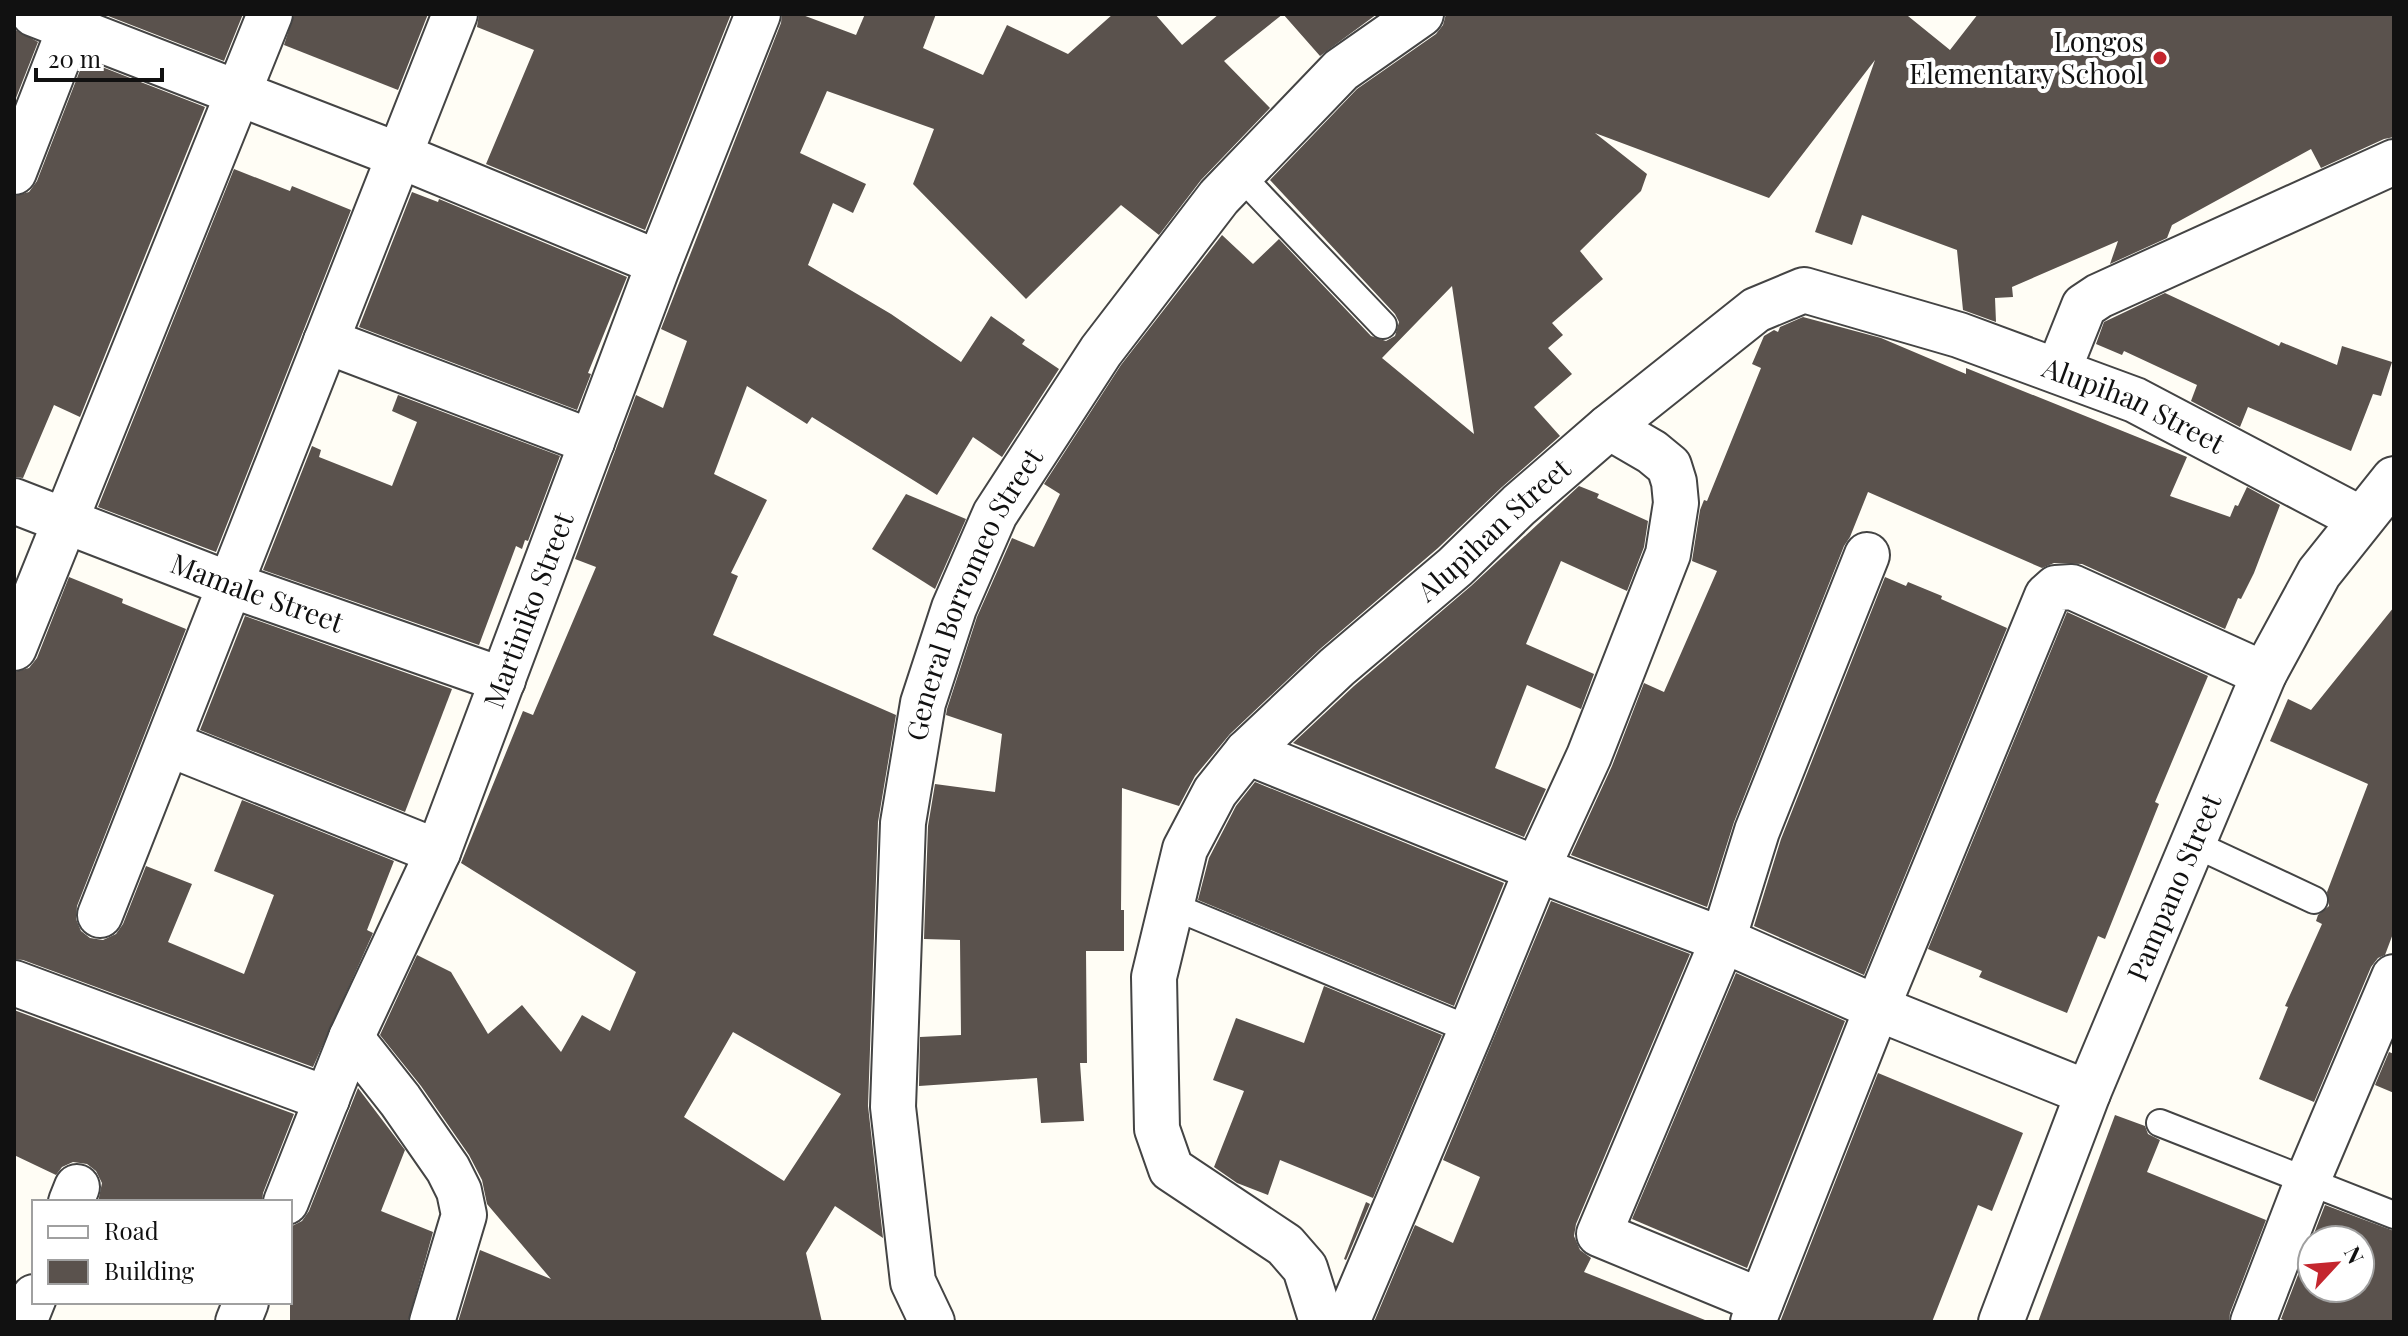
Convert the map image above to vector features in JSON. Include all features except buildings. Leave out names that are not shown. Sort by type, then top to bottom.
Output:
[{"type":"street","points":[[14,648],[270,14]]},
{"type":"street","points":[[100,915],[455,14]]},
{"type":"street","name":"Martiniko Street","points":[[287,1200],[351,1038],[438,852],[659,263],[758,14]]},
{"type":"street","name":"General Borromeo Street","points":[[932,1322],[913,1282],[893,1107],[903,823],[923,703],[954,608],[995,514],[1101,351],[1219,197],[1341,70],[1421,14]]},
{"type":"street","points":[[14,172],[52,21],[398,155],[659,263]]},
{"type":"street","points":[[2058,371],[2084,306],[2099,296],[2394,162]]},
{"type":"street","name":"Alupihan Street","points":[[1322,1322],[1305,1268],[1285,1245],[1171,1169],[1157,1129],[1154,977],[1185,849],[1215,792],[1247,752],[1337,667],[1455,567],[1519,505],[1609,427],[1756,310],[1804,290],[1959,335],[2135,400],[2361,519]]},
{"type":"street","points":[[326,341],[592,442]]},
{"type":"street","points":[[1347,1322],[1537,869],[1589,756],[1668,554],[1676,503],[1669,466],[1652,452],[1609,427]]},
{"type":"street","name":"Pampano Street","points":[[2001,1322],[2088,1093],[2264,674],[2319,573],[2394,479]]},
{"type":"street","name":"Mamale Street","points":[[14,501],[231,585],[503,680]]},
{"type":"street","points":[[1867,555],[1757,831],[1723,940],[1599,1234],[1757,1312],[1877,1008],[2047,596],[2056,588],[2072,587],[2264,674]]},
{"type":"street","points":[[169,744],[438,852]]},
{"type":"street","points":[[1247,752],[1723,940],[1877,1008],[2088,1093]]},
{"type":"street","points":[[2253,1322],[2307,1182],[2394,977]]},
{"type":"street","points":[[14,983],[327,1099]]},
{"type":"street","points":[[351,1038],[400,1100],[448,1169],[459,1191],[464,1215],[432,1322]]},
{"type":"street","points":[[24,1322],[32,1302]]},
{"type":"lane","points":[[1240,175],[1383,325]]},
{"type":"lane","points":[[2192,843],[2314,900]]},
{"type":"lane","points":[[1170,905],[1471,1030]]},
{"type":"lane","points":[[2160,1123],[2394,1215]]},
{"type":"place","name":"Longos Elementary School","points":[[2160,58]]}]
